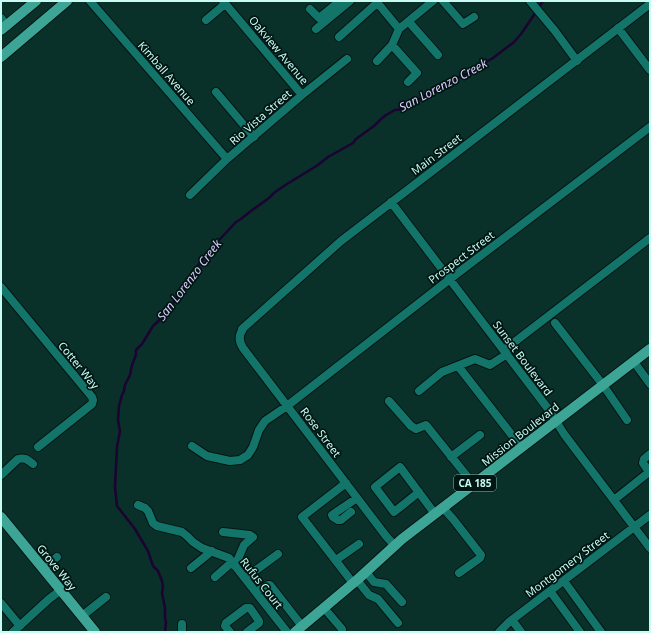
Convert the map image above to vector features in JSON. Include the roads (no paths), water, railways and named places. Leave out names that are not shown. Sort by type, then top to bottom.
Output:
[{"type":"main road","points":[[3,25],[36,1]]},
{"type":"main road","points":[[1,57],[67,1]]},
{"type":"main road","name":"Mission Boulevard","points":[[298,629],[355,582],[395,546],[439,511],[650,350]]},
{"type":"main road","name":"Grove Way","points":[[2,519],[95,632]]},
{"type":"street","name":"Kimball Avenue","points":[[90,1],[227,159]]},
{"type":"street","points":[[310,9],[319,18],[340,1]]},
{"type":"street","points":[[316,29],[350,1]]},
{"type":"street","points":[[377,61],[392,44],[398,29],[409,22],[433,1]]},
{"type":"street","points":[[443,1],[463,24],[474,16]]},
{"type":"street","points":[[530,1],[555,31],[576,61]]},
{"type":"street","points":[[206,20],[224,2]]},
{"type":"street","name":"Oakview Avenue","points":[[224,2],[302,95]]},
{"type":"street","points":[[339,37],[376,2],[398,29]]},
{"type":"street","name":"Main Street","points":[[242,329],[341,241],[650,4]]},
{"type":"street","points":[[409,22],[438,55]]},
{"type":"street","points":[[618,28],[650,70]]},
{"type":"street","points":[[392,44],[417,73],[408,82]]},
{"type":"street","name":"Rio Vista Street","points":[[190,194],[227,159],[347,59]]},
{"type":"street","points":[[216,92],[254,137]]},
{"type":"street","name":"Prospect Street","points":[[192,446],[207,456],[230,461],[240,460],[248,455],[253,448],[259,430],[265,421],[287,406],[450,279],[650,127]]},
{"type":"street","name":"Sunset Boulevard","points":[[391,202],[549,410],[564,434],[650,548]]},
{"type":"street","points":[[419,391],[442,372],[475,359],[490,365],[650,238]]},
{"type":"street","name":"Cotter Way","points":[[1,287],[94,400],[92,404],[38,447]]},
{"type":"street","points":[[555,323],[603,385],[627,420]]},
{"type":"street","name":"Rose Street","points":[[242,329],[239,335],[241,345],[395,546]]},
{"type":"street","points":[[634,362],[650,384]]},
{"type":"street","points":[[458,366],[522,448]]},
{"type":"street","points":[[389,401],[411,426],[416,429],[426,425],[474,484]]},
{"type":"street","points":[[452,457],[480,435]]},
{"type":"street","points":[[614,500],[649,472],[643,463],[644,459],[650,454]]},
{"type":"street","points":[[1,475],[18,459],[26,459],[34,464]]},
{"type":"street","points":[[419,492],[394,512],[375,487],[400,467],[419,492],[439,511],[453,519],[481,555],[480,558],[458,573]]},
{"type":"street","points":[[346,483],[302,517],[355,582],[369,595],[378,599],[398,623]]},
{"type":"street","points":[[351,512],[341,520],[338,520],[332,515],[358,498]]},
{"type":"street","name":"Rufus Court","points":[[138,505],[148,511],[153,523],[156,526],[182,532],[196,545],[229,558],[287,632]]},
{"type":"street","name":"Montgomery Street","points":[[499,632],[512,620],[650,515]]},
{"type":"street","points":[[215,577],[234,564],[244,545],[253,537],[250,535],[223,532]]},
{"type":"street","points":[[336,560],[359,544]]},
{"type":"street","points":[[191,568],[212,551]]},
{"type":"street","points":[[245,578],[278,554]]},
{"type":"street","points":[[43,568],[57,557]]},
{"type":"street","points":[[366,572],[374,582],[386,584],[402,602]]},
{"type":"street","points":[[564,581],[601,632]]},
{"type":"street","points":[[256,592],[268,584],[270,585],[298,629]]},
{"type":"street","points":[[13,632],[61,590]]},
{"type":"street","points":[[550,591],[580,632]]},
{"type":"street","points":[[82,616],[106,597]]},
{"type":"street","points":[[1,602],[20,626]]},
{"type":"street","points":[[253,612],[264,603]]},
{"type":"street","points":[[230,632],[225,626],[226,623],[246,608],[250,608],[259,623],[247,632]]},
{"type":"street","points":[[324,608],[342,629],[342,632]]},
{"type":"street","points":[[512,620],[521,632]]},
{"type":"waterway","name":"San Lorenzo Creek","points":[[539,7],[543,1]]},
{"type":"waterway","name":"San Lorenzo Creek","points":[[165,632],[166,622],[162,581],[158,571],[153,566],[148,551],[135,529],[117,506],[115,487],[117,447],[120,431],[118,420],[119,406],[125,385],[130,375],[136,350],[142,344],[153,326],[167,313],[204,256],[236,222],[275,192],[328,157],[353,143],[386,115],[395,110],[402,109],[493,58],[514,42],[536,12]]}]
